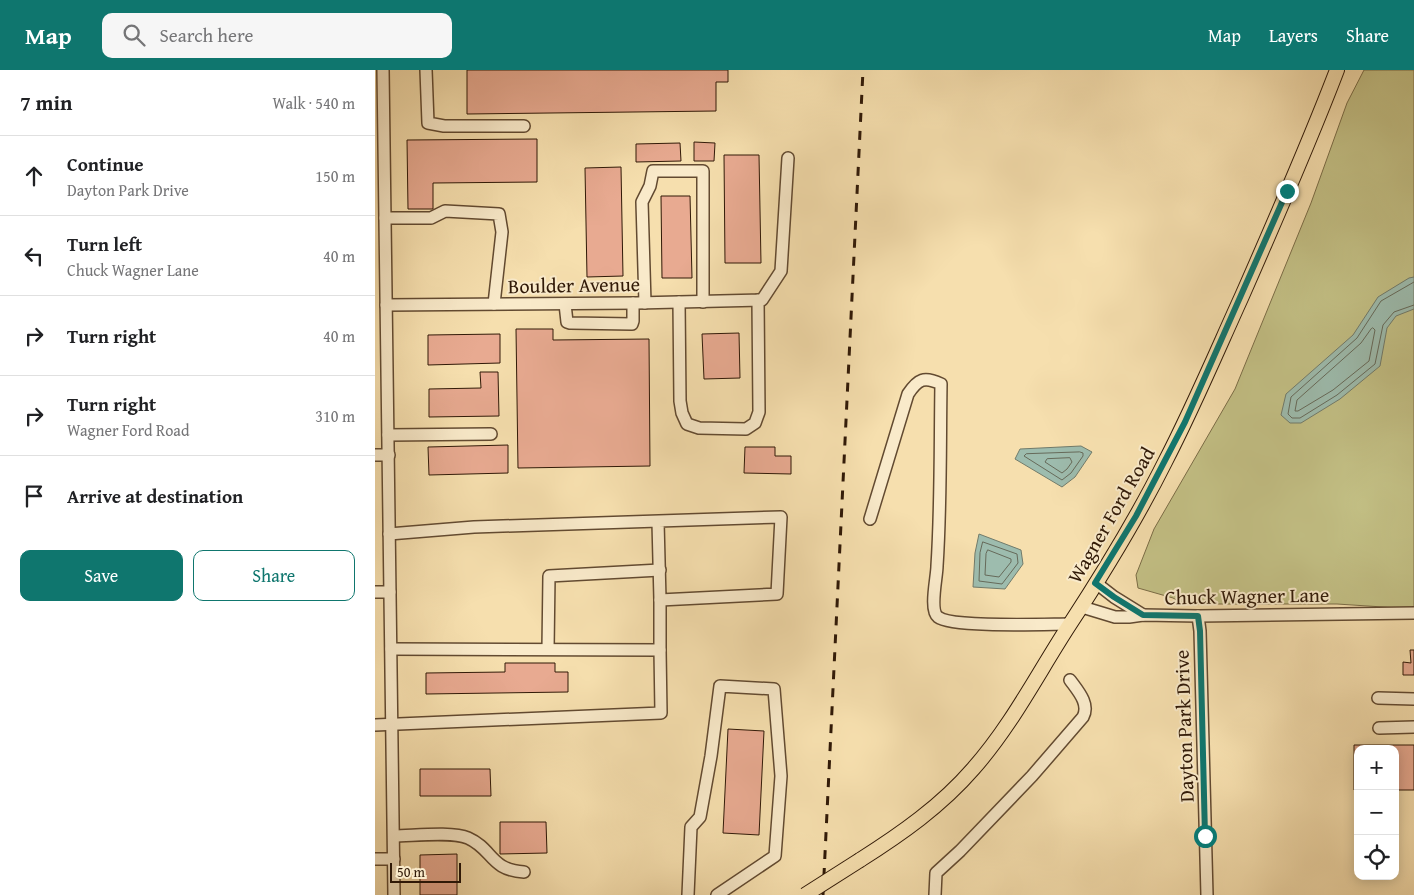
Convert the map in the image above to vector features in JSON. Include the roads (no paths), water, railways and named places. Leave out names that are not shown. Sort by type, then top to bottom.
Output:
[{"type":"main road","name":"Wagner Ford Road","points":[[805,895],[860,860],[915,822],[944,799],[973,770],[1014,714],[1082,607],[1136,516],[1189,413],[1259,258],[1337,70]]},
{"type":"street","points":[[383,70],[379,188],[385,218],[386,306],[381,323],[389,455],[394,895]]},
{"type":"street","points":[[426,70],[428,123],[444,126],[524,126]]},
{"type":"street","points":[[679,302],[680,401],[682,413],[687,424],[699,428],[745,429],[755,423],[759,412],[760,300],[781,272],[788,158]]},
{"type":"street","points":[[645,303],[642,202],[650,186],[653,171],[703,171],[703,302]]},
{"type":"street","points":[[385,218],[431,218],[445,211],[499,214],[502,232],[494,304]]},
{"type":"street","name":"Boulder Avenue","points":[[386,306],[760,300]]},
{"type":"street","points":[[565,304],[567,322],[570,323],[632,324],[633,303]]},
{"type":"street","points":[[870,519],[908,394],[918,382],[925,379],[933,380],[941,384],[937,566],[934,599],[934,610],[937,616],[949,622],[1070,624]]},
{"type":"street","points":[[388,435],[491,434]]},
{"type":"street","points":[[375,455],[389,455]]},
{"type":"street","points":[[389,534],[474,527],[781,517],[777,594],[660,600]]},
{"type":"street","points":[[375,725],[661,713],[658,522]]},
{"type":"street","points":[[548,649],[549,576],[660,570]]},
{"type":"street","points":[[1095,583],[1143,615]]},
{"type":"street","points":[[375,592],[390,592]]},
{"type":"street","name":"Chuck Wagner Lane","points":[[1082,607],[1115,617],[1143,615],[1414,613]]},
{"type":"street","name":"Dayton Park Drive","points":[[1198,616],[1200,631],[1207,895]]},
{"type":"street","points":[[391,649],[660,650]]},
{"type":"street","points":[[935,895],[936,874],[1032,776],[1083,717],[1086,712],[1083,700],[1070,680]]},
{"type":"street","points":[[688,895],[691,827],[700,817],[711,756],[720,686],[774,689],[781,776],[775,856],[717,895]]},
{"type":"street","points":[[1378,698],[1414,699]]},
{"type":"street","points":[[1379,728],[1414,727]]},
{"type":"street","points":[[393,836],[461,836],[475,842],[501,867],[524,872]]},
{"type":"street","points":[[375,859],[394,859]]},
{"type":"water","points":[[1414,277],[1414,309],[1396,316],[1387,328],[1380,366],[1340,399],[1301,423],[1290,423],[1281,415],[1286,394],[1353,335],[1378,297],[1409,278]]},
{"type":"water","points":[[1081,446],[1092,452],[1075,477],[1062,487],[1015,459],[1020,449]]},
{"type":"water","points":[[979,534],[1021,550],[1023,564],[1005,589],[973,587],[975,553]]},
{"type":"railway","points":[[823,895],[863,70]]}]
